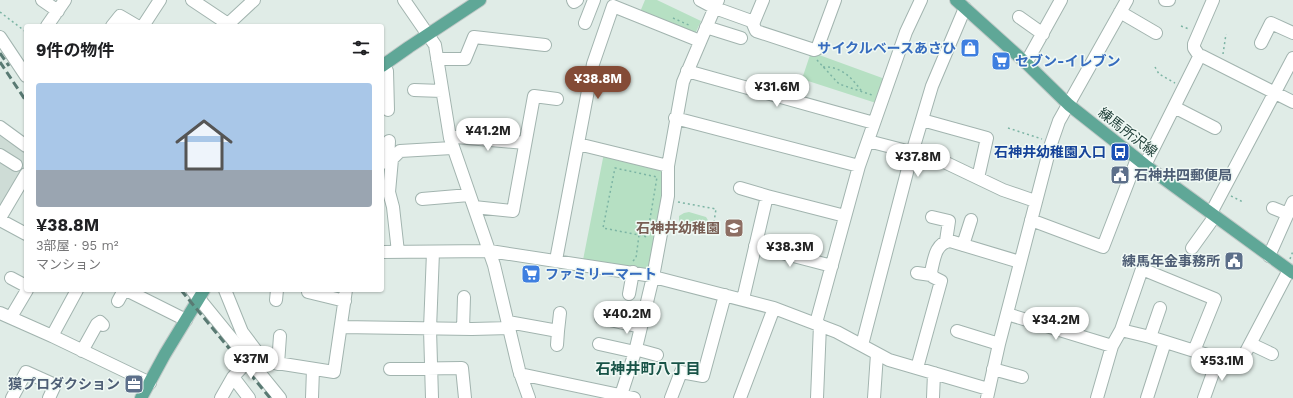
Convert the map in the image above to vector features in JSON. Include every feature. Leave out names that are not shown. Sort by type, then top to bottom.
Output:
[{"type":"main road","points":[[384,65],[409,46],[480,0]]},
{"type":"main road","name":"練馬所沢線","points":[[960,3],[1026,63],[1069,105],[1141,162],[1292,272]]},
{"type":"main road","points":[[141,398],[186,320],[198,293]]},
{"type":"street","points":[[42,0],[58,11]]},
{"type":"street","points":[[48,24],[65,0]]},
{"type":"street","points":[[144,24],[160,0]]},
{"type":"street","points":[[192,0],[226,24]]},
{"type":"street","points":[[228,24],[254,0]]},
{"type":"street","points":[[404,0],[435,45],[451,143],[490,250],[520,374],[529,398]]},
{"type":"street","points":[[700,0],[716,4],[754,22]]},
{"type":"street","points":[[763,0],[754,22],[756,31],[812,49],[817,48],[835,0]]},
{"type":"street","points":[[818,398],[818,324],[832,266],[859,166],[906,32],[920,0]]},
{"type":"street","points":[[1026,63],[1061,0]]},
{"type":"street","points":[[384,252],[490,250],[629,271],[774,308],[818,324],[889,360],[934,373],[987,394],[1035,202],[1059,122],[1127,0]]},
{"type":"street","points":[[1164,0],[1169,0]]},
{"type":"street","points":[[1200,58],[1194,48],[1194,44],[1213,0]]},
{"type":"street","points":[[583,3],[585,23]]},
{"type":"street","points":[[862,345],[912,153],[932,86],[960,3]]},
{"type":"street","points":[[620,397],[635,351],[653,277],[668,196],[668,166],[675,118],[683,82],[716,4]]},
{"type":"street","points":[[556,260],[593,64],[613,6],[700,41]]},
{"type":"street","points":[[1120,12],[1156,33]]},
{"type":"street","points":[[114,24],[120,16],[134,24]]},
{"type":"street","points":[[1019,17],[1043,34]]},
{"type":"street","points":[[1261,43],[1271,23],[1293,33]]},
{"type":"street","points":[[706,27],[741,38]]},
{"type":"street","points":[[0,37],[24,73]]},
{"type":"street","points":[[437,59],[465,59],[474,37],[546,45]]},
{"type":"street","points":[[1200,58],[1204,57],[1293,102]]},
{"type":"street","points":[[1031,220],[1104,247],[1141,162],[1174,107],[1200,58]]},
{"type":"street","points":[[1192,248],[1213,215],[1222,191],[1293,58]]},
{"type":"street","points":[[384,68],[387,71],[388,110]]},
{"type":"street","points":[[687,71],[874,123]]},
{"type":"street","points":[[414,90],[442,91]]},
{"type":"street","points":[[474,207],[479,206],[514,211],[534,96],[557,99]]},
{"type":"street","points":[[1174,107],[1215,128]]},
{"type":"street","points":[[675,118],[859,166]]},
{"type":"street","points":[[922,120],[987,138],[978,178]]},
{"type":"street","points":[[0,127],[24,145]]},
{"type":"street","points":[[387,161],[400,152],[451,143],[456,137],[525,143]]},
{"type":"street","points":[[389,141],[387,161],[389,192],[393,207],[398,252]]},
{"type":"street","points":[[868,141],[912,153],[938,158],[1002,190],[1035,202]]},
{"type":"street","points":[[578,144],[668,166]]},
{"type":"street","points":[[0,155],[16,165]]},
{"type":"street","points":[[24,177],[0,219],[24,233]]},
{"type":"street","points":[[740,188],[845,216]]},
{"type":"street","points":[[422,199],[469,195]]},
{"type":"street","points":[[743,300],[767,196]]},
{"type":"street","points":[[1269,256],[1293,202]]},
{"type":"street","points":[[1273,208],[1288,214]]},
{"type":"street","points":[[931,275],[937,248],[946,241],[949,221],[932,217]]},
{"type":"street","points":[[963,245],[971,220]]},
{"type":"street","points":[[946,241],[1020,262]]},
{"type":"street","points":[[755,246],[832,266]]},
{"type":"street","points":[[432,398],[430,329],[433,252]]},
{"type":"street","points":[[1097,398],[1112,346],[1121,330],[1142,269],[1215,299],[1194,352]]},
{"type":"street","points":[[629,271],[629,294]]},
{"type":"street","points":[[1121,330],[1150,337],[1239,366],[1292,272]]},
{"type":"street","points":[[917,368],[941,280],[931,275],[918,273]]},
{"type":"street","points":[[11,278],[24,285]]},
{"type":"street","points":[[25,292],[5,315],[150,383]]},
{"type":"street","points":[[52,336],[76,292]]},
{"type":"street","points":[[118,301],[124,292]]},
{"type":"street","points":[[129,292],[186,320]]},
{"type":"street","points":[[226,292],[242,332],[264,361],[334,372],[345,296],[315,292]]},
{"type":"street","points":[[198,293],[280,398]]},
{"type":"street","points":[[672,398],[681,372],[703,376],[725,295]]},
{"type":"street","points":[[463,329],[464,297]]},
{"type":"street","points":[[740,398],[774,308]]},
{"type":"street","points":[[1150,337],[1160,308]]},
{"type":"street","points":[[556,345],[560,313]]},
{"type":"street","points":[[1007,314],[1112,346]]},
{"type":"street","points":[[601,318],[641,327]]},
{"type":"street","points":[[82,351],[97,324],[100,322],[103,324]]},
{"type":"street","points":[[341,327],[463,329],[509,325],[558,331]]},
{"type":"street","points":[[957,331],[999,344]]},
{"type":"street","points":[[278,364],[280,336]]},
{"type":"street","points":[[1147,398],[1165,342]]},
{"type":"street","points":[[599,344],[657,354]]},
{"type":"street","points":[[1251,344],[1272,354]]},
{"type":"street","points":[[874,398],[877,354]]},
{"type":"street","points":[[1204,398],[1218,359]]},
{"type":"street","points":[[221,398],[233,377],[249,360]]},
{"type":"street","points":[[390,369],[462,368],[465,398]]},
{"type":"street","points":[[312,398],[313,369]]},
{"type":"street","points":[[993,369],[1022,377]]},
{"type":"street","points":[[12,398],[26,372],[54,384],[55,386],[49,398]]},
{"type":"street","points":[[933,398],[934,373]]},
{"type":"street","points":[[520,374],[620,397],[634,398]]},
{"type":"street","points":[[233,377],[249,398]]},
{"type":"path","points":[[0,12],[24,30]]},
{"type":"path","points":[[1218,64],[1222,54],[1226,34]]},
{"type":"path","points":[[812,49],[816,58],[839,84],[870,95],[875,94],[881,88],[886,89]]},
{"type":"path","points":[[823,66],[829,66],[846,73],[863,93]]},
{"type":"path","points":[[1155,67],[1159,74],[1184,87]]},
{"type":"path","points":[[1008,128],[1052,142]]},
{"type":"path","points":[[615,168],[657,177],[647,236],[640,235],[603,228],[615,168]]},
{"type":"path","points":[[1222,191],[1243,202]]},
{"type":"path","points":[[675,201],[716,209],[713,228]]},
{"type":"path","points":[[629,271],[636,258],[640,235]]},
{"type":"shaded area","points":[[0,134],[24,152],[24,166],[0,208]]},
{"type":"green space","points":[[645,0],[657,0],[701,21],[695,34],[640,12]]},
{"type":"green space","points":[[811,52],[885,79],[876,103],[802,79]]},
{"type":"green space","points":[[604,153],[664,167],[665,181],[651,267],[646,270],[583,260]]},
{"type":"green space","points":[[689,212],[706,217],[709,222],[708,227],[701,231],[683,227],[679,222],[679,216]]},
{"type":"railway","points":[[0,53],[9,66]]},
{"type":"railway","points":[[0,62],[24,98]]},
{"type":"railway","points":[[183,292],[270,398]]},
{"type":"place","name":"サイクルベースあさひ","points":[[970,48]]},
{"type":"place","name":"セブン-イレブン","points":[[1001,61]]},
{"type":"place","name":"石神井幼稚園入口","points":[[1120,152]]},
{"type":"place","name":"石神井四郵便局","points":[[1120,175]]},
{"type":"place","name":"石神井幼稚園","points":[[734,228]]},
{"type":"place","name":"練馬年金事務所","points":[[1234,261]]},
{"type":"place","name":"ファミリーマート","points":[[531,274]]},
{"type":"place","name":"獏プロダクション","points":[[134,384]]},
{"type":"district","name":"石神井町八丁目","points":[[648,369]]}]
